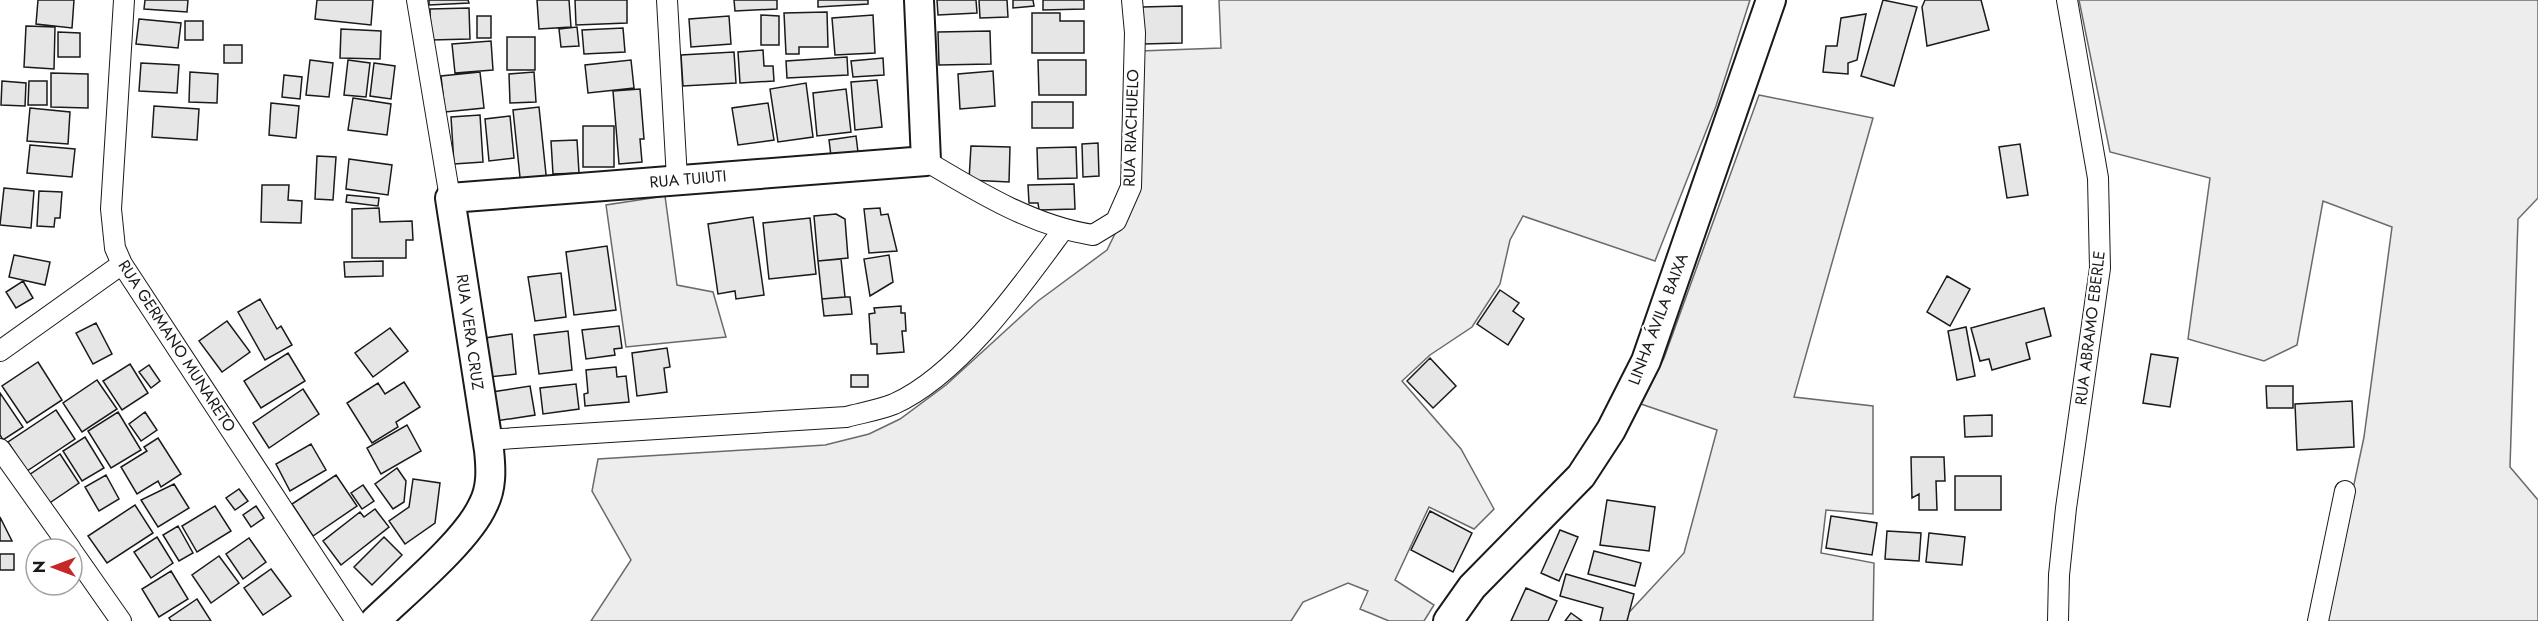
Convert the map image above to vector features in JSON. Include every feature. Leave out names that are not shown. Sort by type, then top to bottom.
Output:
[{"type":"street","name":"RUA GERMANO MUNARETO","points":[[124,0],[111,208],[115,248],[122,264],[356,621]]},
{"type":"street","name":"RUA VERA CRUZ","points":[[375,621],[459,538],[476,518],[490,483],[490,462],[417,0]]},
{"type":"street","points":[[667,0],[677,179]]},
{"type":"street","points":[[919,0],[926,161]]},
{"type":"street","name":"RUA RIACHUELO","points":[[926,161],[987,197],[1062,231],[1093,236],[1116,221],[1131,187],[1135,33],[1132,0]]},
{"type":"street","name":"LINHA ÁVILA BAIXA","points":[[1448,621],[1472,587],[1581,476],[1611,430],[1646,361],[1772,0]]},
{"type":"street","name":"RUA ABRAMO EBERLE","points":[[2058,621],[2059,575],[2065,519],[2100,268],[2098,178],[2067,0]]},
{"type":"street","name":"RUA TUIUTI","points":[[450,198],[926,161]]},
{"type":"street","points":[[485,440],[846,417],[894,404],[935,377],[1001,314],[1062,231]]},
{"type":"street","points":[[0,351],[122,264]]},
{"type":"street","points":[[0,449],[62,537]]},
{"type":"street","points":[[2318,621],[2345,491]]},
{"type":"street","points":[[84,568],[121,621]]},
{"type":"shaded area","points":[[1219,0],[1750,0],[1716,106],[1655,261],[1523,216],[1510,240],[1500,284],[1472,327],[1430,355],[1402,381],[1461,449],[1494,509],[1474,529],[1429,507],[1395,580],[1434,605],[1424,621],[1389,621],[1360,609],[1368,591],[1348,583],[1303,602],[1291,621],[591,621],[631,560],[592,491],[598,459],[825,445],[869,434],[900,419],[946,385],[1038,301],[1107,250],[1128,207],[1140,51],[1221,48]]},
{"type":"shaded area","points":[[2079,0],[2538,0],[2538,198],[2518,219],[2510,467],[2538,500],[2538,621],[2325,621],[2364,437],[2392,227],[2323,201],[2297,345],[2264,361],[2188,339],[2210,178],[2110,152]]},
{"type":"shaded area","points":[[1759,95],[1873,118],[1794,397],[1873,406],[1873,514],[1826,510],[1821,553],[1874,563],[1873,621],[1621,621],[1684,553],[1717,430],[1641,404],[1664,358]]},
{"type":"shaded area","points":[[665,196],[677,285],[713,292],[726,337],[626,347],[606,205]]},
{"type":"building","points":[[38,0],[74,0],[72,28],[36,24]]},
{"type":"building","points":[[145,0],[188,0],[187,12],[144,9]]},
{"type":"building","points":[[317,0],[373,0],[371,25],[315,19]]},
{"type":"building","points":[[429,0],[468,0],[469,3],[429,5]]},
{"type":"building","points":[[537,0],[569,0],[571,27],[539,29]]},
{"type":"building","points":[[575,0],[627,0],[627,23],[576,25]]},
{"type":"building","points":[[734,0],[777,0],[777,9],[735,11]]},
{"type":"building","points":[[818,0],[868,0],[868,4],[818,7]]},
{"type":"building","points":[[937,0],[976,0],[977,13],[938,15]]},
{"type":"building","points":[[979,0],[1007,0],[1008,17],[980,18]]},
{"type":"building","points":[[1013,0],[1033,0],[1034,6],[1013,8]]},
{"type":"building","points":[[1043,0],[1084,0],[1084,9],[1043,10]]},
{"type":"building","points":[[1883,0],[1917,7],[1894,86],[1861,76]]},
{"type":"building","points":[[1925,0],[1981,0],[1989,30],[1927,46],[1922,7]]},
{"type":"building","points":[[1182,6],[1182,43],[1143,44],[1142,7]]},
{"type":"building","points":[[469,8],[470,39],[431,40],[430,9]]},
{"type":"building","points":[[827,12],[828,47],[799,47],[799,54],[786,54],[784,13]]},
{"type":"building","points":[[1032,13],[1060,13],[1060,21],[1084,21],[1084,53],[1032,53]]},
{"type":"building","points":[[1866,14],[1857,60],[1848,63],[1848,74],[1823,72],[1826,46],[1837,46],[1841,18]]},
{"type":"building","points":[[761,15],[779,16],[779,45],[761,45]]},
{"type":"building","points":[[873,15],[875,53],[835,55],[832,18]]},
{"type":"building","points":[[477,16],[491,16],[491,38],[477,38]]},
{"type":"building","points":[[729,16],[731,44],[691,47],[689,19]]},
{"type":"building","points":[[139,19],[181,23],[178,48],[136,44]]},
{"type":"building","points":[[185,21],[203,21],[203,40],[185,40]]},
{"type":"building","points":[[26,26],[55,27],[54,69],[24,67]]},
{"type":"building","points":[[577,27],[579,46],[561,47],[559,29]]},
{"type":"building","points":[[623,28],[625,52],[584,54],[582,30]]},
{"type":"building","points":[[341,29],[381,31],[380,59],[340,58]]},
{"type":"building","points":[[990,31],[991,64],[939,65],[938,32]]},
{"type":"building","points":[[58,32],[80,33],[80,57],[58,57]]},
{"type":"building","points":[[507,37],[535,37],[535,70],[507,70]]},
{"type":"building","points":[[491,41],[493,70],[455,73],[452,44]]},
{"type":"building","points":[[224,45],[242,45],[242,63],[224,63]]},
{"type":"building","points":[[763,50],[764,66],[773,66],[774,81],[740,83],[738,52]]},
{"type":"building","points":[[734,52],[736,83],[683,86],[681,55]]},
{"type":"building","points":[[847,57],[848,75],[787,78],[786,61]]},
{"type":"building","points":[[883,58],[884,75],[853,77],[851,61]]},
{"type":"building","points":[[310,60],[333,63],[329,97],[306,95]]},
{"type":"building","points":[[348,60],[370,63],[366,97],[344,95]]},
{"type":"building","points":[[631,60],[634,88],[588,93],[585,65]]},
{"type":"building","points":[[1038,60],[1086,60],[1086,95],[1039,95]]},
{"type":"building","points":[[141,63],[179,65],[177,93],[139,91]]},
{"type":"building","points":[[374,63],[395,66],[391,99],[370,96]]},
{"type":"building","points":[[993,71],[995,106],[960,109],[958,74]]},
{"type":"building","points":[[190,72],[218,74],[217,103],[189,102]]},
{"type":"building","points":[[480,72],[484,108],[445,112],[441,76]]},
{"type":"building","points":[[534,72],[536,102],[510,103],[509,74]]},
{"type":"building","points":[[51,73],[88,74],[88,108],[51,107]]},
{"type":"building","points":[[284,75],[302,77],[300,99],[282,97]]},
{"type":"building","points":[[877,80],[882,127],[855,130],[851,82]]},
{"type":"building","points":[[2,81],[26,83],[25,106],[1,105]]},
{"type":"building","points":[[29,81],[47,81],[47,105],[28,105]]},
{"type":"building","points":[[806,83],[813,137],[778,142],[770,89]]},
{"type":"building","points":[[640,89],[644,139],[640,139],[642,162],[619,164],[613,91]]},
{"type":"building","points":[[846,89],[851,132],[817,136],[813,93]]},
{"type":"building","points":[[353,98],[391,104],[387,135],[348,130]]},
{"type":"building","points":[[1032,102],[1073,102],[1073,128],[1032,128]]},
{"type":"building","points":[[271,103],[299,106],[296,138],[269,135]]},
{"type":"building","points":[[768,103],[774,140],[738,145],[732,108]]},
{"type":"building","points":[[154,106],[199,109],[197,140],[152,137]]},
{"type":"building","points":[[539,107],[547,184],[521,187],[513,110]]},
{"type":"building","points":[[30,108],[70,112],[68,144],[27,141]]},
{"type":"building","points":[[480,115],[483,162],[454,164],[451,117]]},
{"type":"building","points":[[510,116],[514,158],[489,161],[485,119]]},
{"type":"building","points":[[583,126],[614,126],[614,167],[583,167]]},
{"type":"building","points":[[856,136],[858,152],[831,156],[829,140]]},
{"type":"building","points":[[577,140],[579,173],[553,174],[551,141]]},
{"type":"building","points":[[1098,143],[1099,176],[1083,177],[1082,144]]},
{"type":"building","points":[[2020,144],[2028,195],[2007,198],[1999,147]]},
{"type":"building","points":[[30,145],[75,149],[72,177],[27,173]]},
{"type":"building","points":[[971,146],[1010,147],[1009,182],[969,180]]},
{"type":"building","points":[[1076,147],[1077,178],[1038,179],[1037,148]]},
{"type":"building","points":[[317,156],[336,157],[333,200],[315,199]]},
{"type":"building","points":[[349,159],[392,165],[388,195],[346,189]]},
{"type":"building","points":[[1074,184],[1075,209],[1039,210],[1038,203],[1029,203],[1028,185]]},
{"type":"building","points":[[262,185],[289,185],[288,200],[302,201],[301,223],[261,222]]},
{"type":"building","points":[[4,188],[34,191],[31,228],[0,225]]},
{"type":"building","points":[[39,191],[62,192],[60,218],[55,218],[54,227],[37,226]]},
{"type":"building","points":[[347,195],[379,198],[378,206],[346,202]]},
{"type":"building","points":[[379,208],[380,222],[412,221],[413,240],[406,240],[406,258],[352,258],[352,209]]},
{"type":"building","points":[[880,208],[881,215],[888,214],[897,251],[869,253],[864,209]]},
{"type":"building","points":[[836,214],[845,219],[848,258],[818,261],[814,216]]},
{"type":"building","points":[[753,217],[764,295],[736,299],[735,291],[718,294],[708,224]]},
{"type":"building","points":[[810,218],[816,274],[769,279],[763,223]]},
{"type":"building","points":[[607,246],[616,310],[574,315],[566,252]]},
{"type":"building","points":[[14,255],[50,262],[45,285],[9,277]]},
{"type":"building","points":[[889,255],[893,282],[870,296],[864,259]]},
{"type":"building","points":[[841,259],[845,297],[822,299],[818,261]]},
{"type":"building","points":[[383,261],[383,276],[345,277],[344,262]]},
{"type":"building","points":[[561,273],[566,317],[535,321],[528,277]]},
{"type":"building","points":[[1947,276],[1970,289],[1950,326],[1927,312]]},
{"type":"building","points":[[23,281],[33,298],[16,308],[6,292]]},
{"type":"building","points":[[1500,290],[1519,303],[1513,311],[1524,319],[1508,345],[1477,324]]},
{"type":"building","points":[[850,297],[852,314],[824,316],[822,299]]},
{"type":"building","points":[[260,299],[277,329],[281,326],[292,345],[265,360],[238,312]]},
{"type":"building","points":[[901,306],[901,313],[905,313],[906,331],[902,331],[904,352],[877,354],[877,344],[871,344],[869,314],[875,313],[874,308]]},
{"type":"building","points":[[2044,308],[2051,336],[2026,343],[2030,359],[1992,370],[1989,359],[1980,361],[1971,328]]},
{"type":"building","points":[[227,321],[250,352],[222,372],[199,341]]},
{"type":"building","points":[[96,323],[112,354],[93,364],[76,333]]},
{"type":"building","points":[[619,326],[622,348],[614,349],[615,355],[586,359],[582,330]]},
{"type":"building","points":[[1966,327],[1975,376],[1957,380],[1948,331]]},
{"type":"building","points":[[390,328],[408,351],[373,377],[355,353]]},
{"type":"building","points":[[568,331],[572,370],[539,374],[534,335]]},
{"type":"building","points":[[512,334],[516,374],[489,377],[485,338]]},
{"type":"building","points":[[667,348],[670,367],[664,368],[667,392],[637,396],[632,353]]},
{"type":"building","points":[[288,353],[305,381],[261,408],[244,381]]},
{"type":"building","points":[[2151,354],[2178,358],[2170,407],[2143,403]]},
{"type":"building","points":[[1430,358],[1456,386],[1433,408],[1407,381]]},
{"type":"building","points":[[38,362],[62,400],[27,423],[2,386]]},
{"type":"building","points":[[130,364],[148,393],[122,410],[103,381]]},
{"type":"building","points":[[149,365],[160,381],[151,388],[139,372]]},
{"type":"building","points":[[616,367],[617,377],[626,376],[629,402],[585,406],[584,394],[588,393],[586,370]]},
{"type":"building","points":[[851,375],[868,375],[868,387],[851,387]]},
{"type":"building","points":[[97,380],[117,409],[82,432],[63,403]]},
{"type":"building","points":[[404,382],[420,407],[396,422],[398,427],[372,443],[347,403],[378,383],[385,394]]},
{"type":"building","points":[[576,384],[579,409],[543,414],[540,388]]},
{"type":"building","points":[[530,386],[535,415],[496,421],[492,392]]},
{"type":"building","points":[[2266,386],[2293,386],[2293,408],[2267,408]]},
{"type":"building","points":[[303,389],[319,414],[269,448],[253,423]]},
{"type":"building","points":[[0,393],[23,427],[3,440],[0,435]]},
{"type":"building","points":[[2352,401],[2354,447],[2297,450],[2295,404]]},
{"type":"building","points":[[56,410],[75,439],[27,471],[8,442]]},
{"type":"building","points":[[118,412],[141,450],[111,468],[88,431]]},
{"type":"building","points":[[145,412],[157,430],[141,441],[129,424]]},
{"type":"building","points":[[1992,415],[1992,436],[1965,437],[1964,416]]},
{"type":"building","points":[[407,425],[421,451],[381,474],[367,448]]},
{"type":"building","points":[[85,437],[104,468],[82,481],[63,451]]},
{"type":"building","points":[[158,438],[181,474],[161,487],[158,481],[137,494],[121,467],[147,451],[144,447]]},
{"type":"building","points":[[311,444],[326,470],[290,491],[276,464]]},
{"type":"building","points":[[60,454],[79,483],[48,504],[29,475]]},
{"type":"building","points":[[1911,457],[1944,457],[1945,481],[1936,481],[1937,510],[1919,510],[1919,494],[1912,498]]},
{"type":"building","points":[[397,468],[406,481],[404,502],[393,509],[375,484]]},
{"type":"building","points":[[106,475],[119,499],[99,511],[85,487]]},
{"type":"building","points":[[336,475],[357,506],[313,536],[292,504]]},
{"type":"building","points":[[1955,476],[2001,476],[2001,510],[1955,510]]},
{"type":"building","points":[[413,479],[440,483],[435,523],[405,544],[389,521],[409,507]]},
{"type":"building","points":[[174,484],[189,508],[158,527],[141,500]]},
{"type":"building","points":[[363,485],[374,501],[362,509],[351,493]]},
{"type":"building","points":[[239,489],[248,501],[235,510],[226,498]]},
{"type":"building","points":[[1607,500],[1655,507],[1649,551],[1600,545]]},
{"type":"building","points":[[135,505],[153,533],[107,563],[88,536]]},
{"type":"building","points":[[215,506],[231,531],[197,552],[182,526]]},
{"type":"building","points":[[256,506],[264,518],[251,527],[243,515]]},
{"type":"building","points":[[375,509],[389,527],[341,565],[323,541],[360,512],[364,517]]},
{"type":"building","points":[[1430,511],[1472,533],[1453,572],[1411,550]]},
{"type":"building","points":[[1831,516],[1877,523],[1872,555],[1826,548]]},
{"type":"building","points":[[0,517],[12,541],[0,541]]},
{"type":"building","points":[[178,526],[193,553],[179,561],[163,535]]},
{"type":"building","points":[[1560,530],[1578,537],[1559,581],[1541,573]]},
{"type":"building","points":[[1887,531],[1921,533],[1919,561],[1885,559]]},
{"type":"building","points":[[1929,533],[1965,537],[1962,565],[1926,562]]},
{"type":"building","points":[[157,537],[173,563],[151,578],[134,552]]},
{"type":"building","points":[[384,537],[402,555],[372,585],[354,567]]},
{"type":"building","points":[[249,538],[266,562],[243,579],[226,554]]},
{"type":"building","points":[[1594,551],[1641,563],[1635,586],[1588,574]]},
{"type":"building","points":[[0,554],[14,554],[14,570],[0,570]]},
{"type":"building","points":[[219,556],[239,583],[211,603],[192,575]]},
{"type":"building","points":[[271,569],[291,596],[263,615],[244,588]]},
{"type":"building","points":[[171,571],[188,599],[159,617],[142,589]]},
{"type":"building","points":[[1566,574],[1634,594],[1627,621],[1600,621],[1603,608],[1560,596]]},
{"type":"building","points":[[1526,588],[1557,601],[1548,621],[1511,621]]},
{"type":"building","points":[[197,599],[211,621],[171,621],[169,618]]},
{"type":"building","points":[[1571,613],[1582,621],[1565,621]]}]
